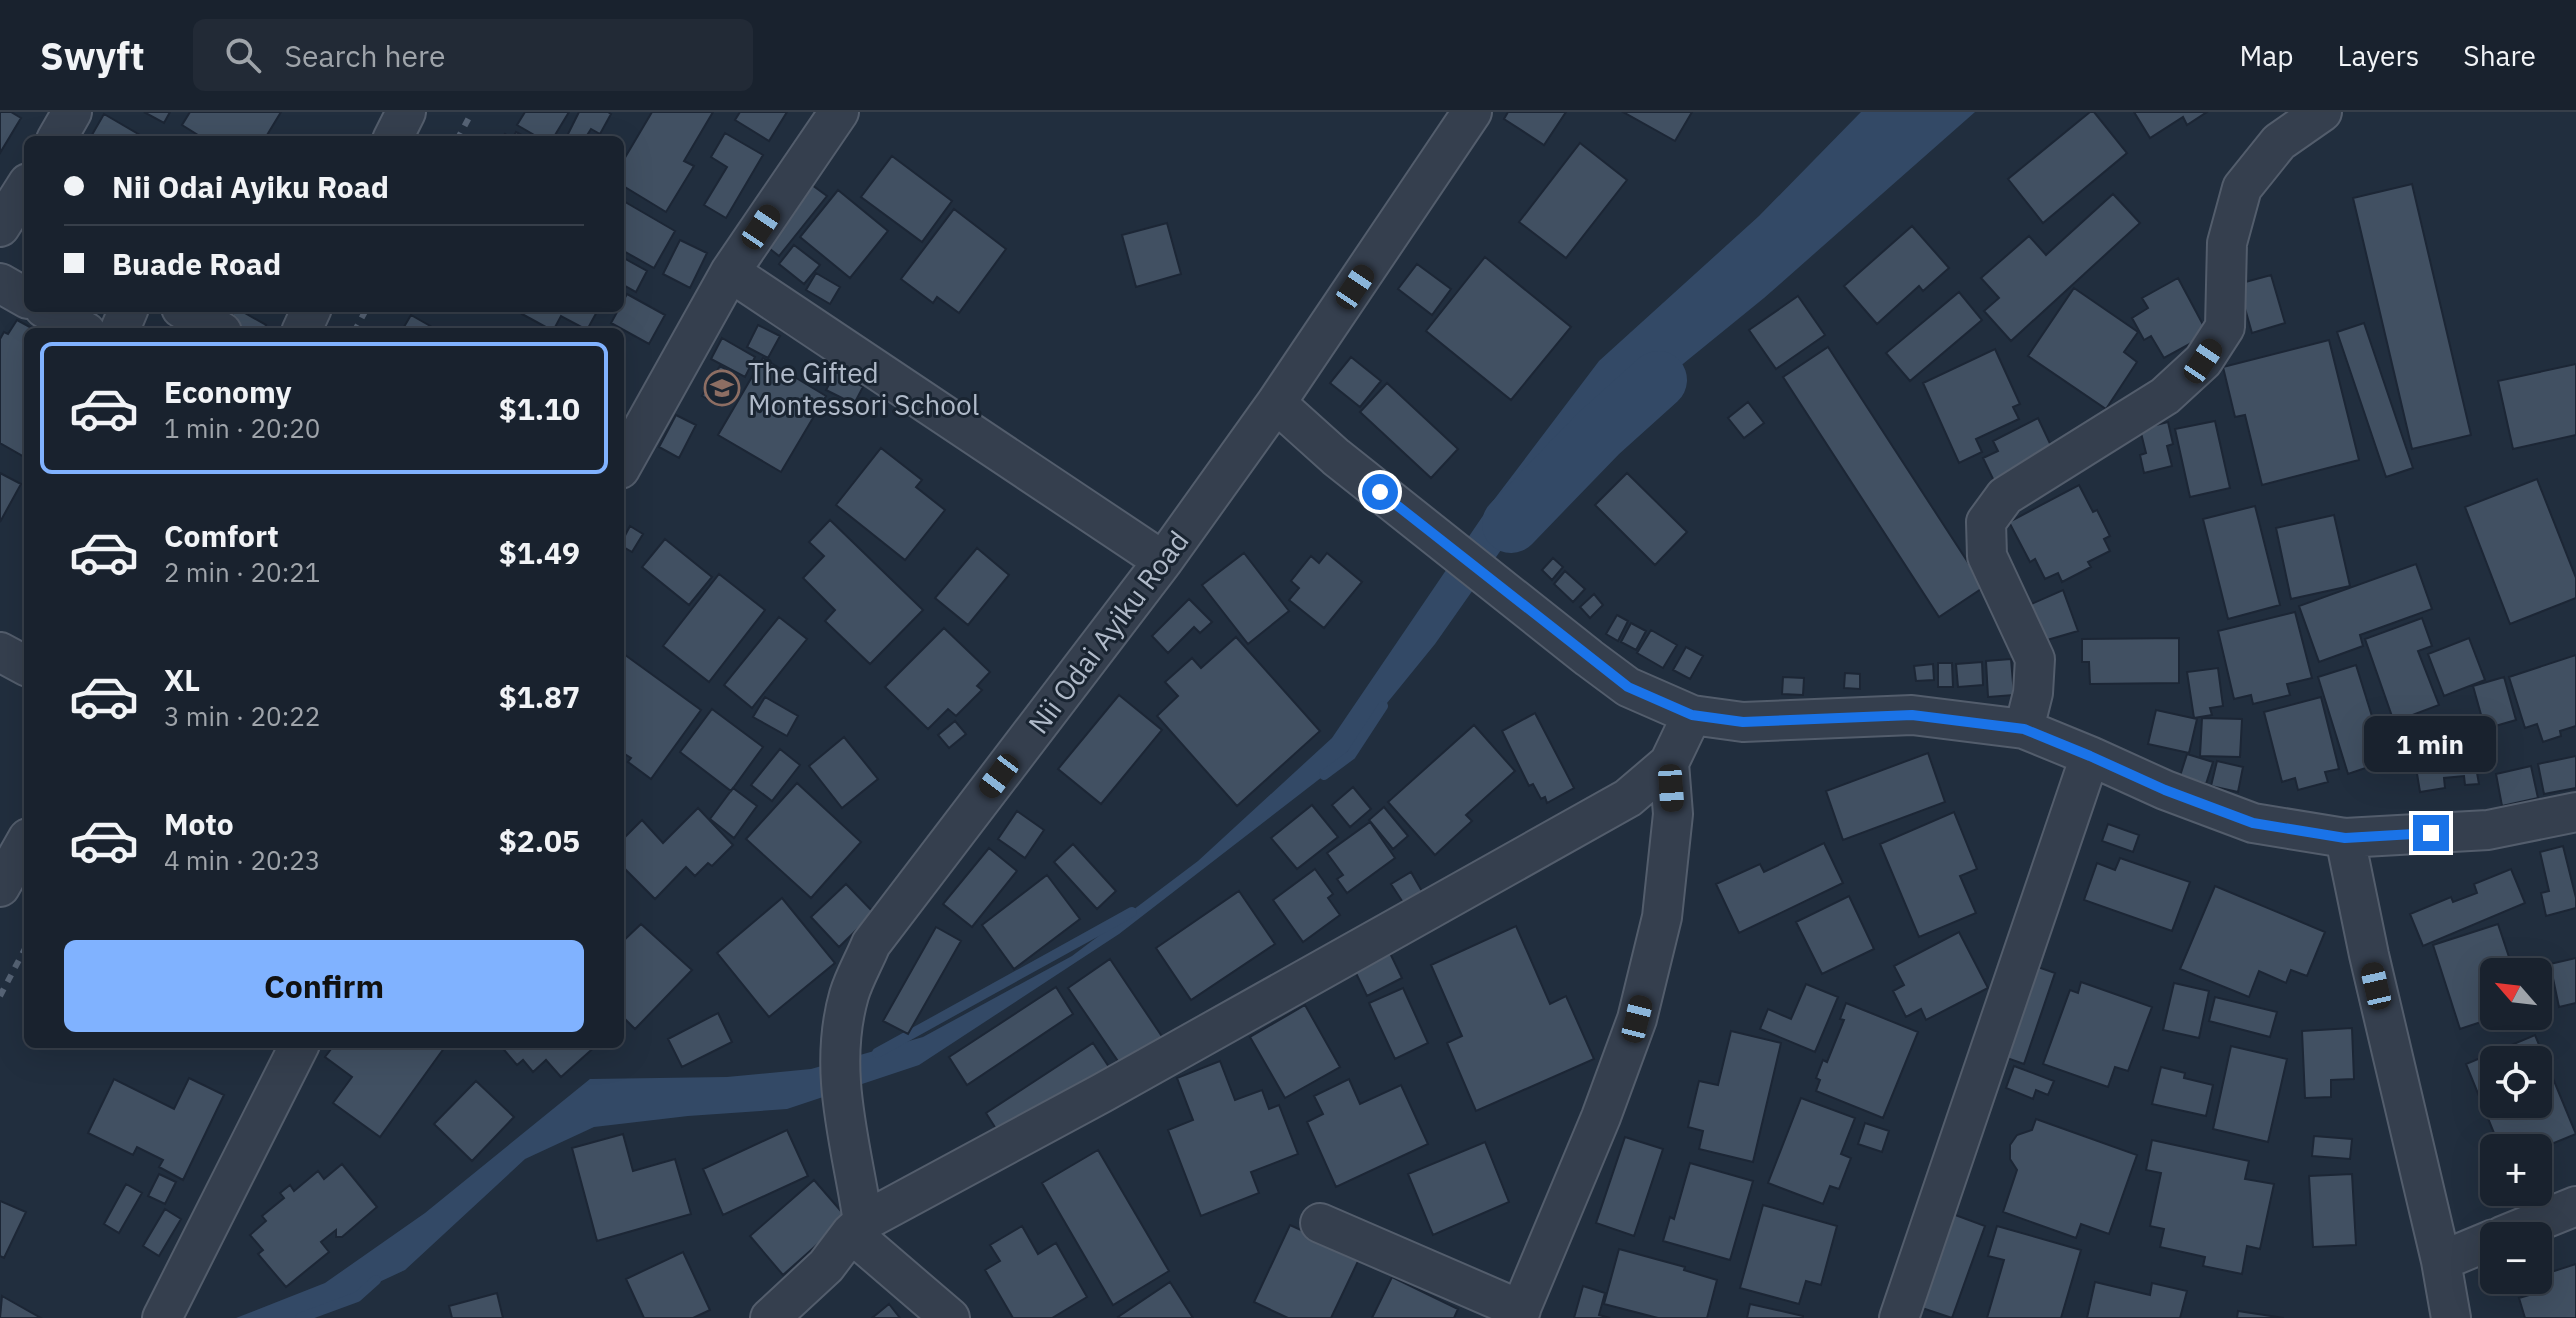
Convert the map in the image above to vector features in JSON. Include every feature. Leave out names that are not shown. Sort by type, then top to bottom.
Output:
[{"type":"street","points":[[58,136],[72,112]]},
{"type":"street","points":[[394,136],[406,112]]},
{"type":"street","points":[[624,462],[730,272],[839,112]]},
{"type":"street","name":"Nii Odai Ayiku Road","points":[[857,1228],[840,1091],[840,1042],[850,994],[871,944],[1163,561],[1276,403],[1472,112]]},
{"type":"street","points":[[2024,729],[2033,693],[2035,659],[1987,556],[1986,522],[2005,496],[2165,396],[2203,361],[2225,327],[2227,243],[2242,188],[2279,142],[2322,112]]},
{"type":"street","points":[[0,227],[24,189]]},
{"type":"street","points":[[730,272],[1163,561]]},
{"type":"street","points":[[0,283],[24,297]]},
{"type":"street","points":[[51,312],[79,328]]},
{"type":"street","points":[[188,312],[215,328]]},
{"type":"street","points":[[1276,403],[1336,457],[1628,687],[1692,715],[1743,722],[1912,715],[2024,729],[2165,790],[2253,823],[2345,838],[2488,830],[2576,812]]},
{"type":"street","points":[[0,652],[24,665]]},
{"type":"street","points":[[770,1318],[826,1266],[857,1228],[1628,798],[1669,763],[1692,715]]},
{"type":"street","points":[[1899,1318],[2090,756]]},
{"type":"street","points":[[1320,1223],[1519,1314],[1601,1117],[1637,1019],[1662,917],[1673,814],[1669,763]]},
{"type":"street","points":[[2345,838],[2369,955],[2441,1261],[2451,1318]]},
{"type":"street","points":[[0,887],[24,845]]},
{"type":"street","points":[[162,1318],[298,1048]]},
{"type":"street","points":[[2537,1222],[2576,1206]]},
{"type":"street","points":[[857,1228],[950,1318]]},
{"type":"street","points":[[2441,1261],[2480,1245]]},
{"type":"water","points":[[1861,112],[1975,112],[1764,298],[1582,446],[1508,540],[1435,644],[1335,767],[1119,934],[919,1065],[787,1109],[594,1127],[525,1159],[405,1270],[302,1318],[236,1318],[325,1283],[425,1213],[590,1079],[727,1077],[811,1069],[923,1037],[1072,956],[1198,861],[1332,738],[1493,501],[1599,361],[1759,216]]},
{"type":"building","points":[[0,112],[11,112],[21,118],[0,153]]},
{"type":"building","points":[[144,112],[170,112],[164,123]]},
{"type":"building","points":[[190,112],[281,112],[266,136],[200,136],[182,125]]},
{"type":"building","points":[[525,112],[569,112],[554,136],[536,136],[517,125]]},
{"type":"building","points":[[579,112],[611,114],[600,134],[591,129],[587,136],[567,136]]},
{"type":"building","points":[[652,112],[713,112],[684,161],[694,166],[666,212],[624,186],[624,159]]},
{"type":"building","points":[[740,112],[787,112],[769,141],[735,120]]},
{"type":"building","points":[[1508,112],[1566,112],[1544,145],[1504,119]]},
{"type":"building","points":[[1623,112],[1692,112],[1675,141]]},
{"type":"building","points":[[2090,112],[2094,112],[2127,153],[2043,223],[2008,179]]},
{"type":"building","points":[[2134,112],[2207,112],[2187,125],[2183,117],[2150,138]]},
{"type":"building","points":[[104,114],[142,136],[91,136]]},
{"type":"building","points":[[725,133],[763,155],[726,218],[704,205],[727,167],[711,157]]},
{"type":"building","points":[[1580,143],[1627,180],[1566,258],[1519,222]]},
{"type":"building","points":[[892,156],[952,201],[922,242],[861,197]]},
{"type":"building","points":[[2412,184],[2471,435],[2412,449],[2353,198]]},
{"type":"building","points":[[812,185],[827,196],[779,256],[765,245]]},
{"type":"building","points":[[838,190],[888,231],[850,278],[800,237]]},
{"type":"building","points":[[2113,194],[2140,223],[2011,341],[1984,311],[1999,298],[1981,278],[2029,236],[2046,255]]},
{"type":"building","points":[[624,201],[675,231],[654,268],[624,251]]},
{"type":"building","points":[[954,209],[1006,249],[959,313],[937,297],[933,303],[901,279]]},
{"type":"building","points":[[1167,223],[1181,274],[1136,287],[1122,235]]},
{"type":"building","points":[[1912,226],[1949,268],[1923,291],[1919,286],[1877,324],[1844,286]]},
{"type":"building","points":[[680,240],[707,253],[690,288],[663,274]]},
{"type":"building","points":[[794,245],[820,265],[804,284],[779,264]]},
{"type":"building","points":[[1485,257],[1571,327],[1511,400],[1426,331]]},
{"type":"building","points":[[624,258],[647,271],[636,292],[624,285]]},
{"type":"building","points":[[1417,264],[1451,289],[1432,315],[1398,289]]},
{"type":"building","points":[[816,273],[840,287],[830,304],[806,290]]},
{"type":"building","points":[[2271,275],[2285,323],[2252,333],[2238,284]]},
{"type":"building","points":[[2178,278],[2208,334],[2164,358],[2151,336],[2144,340],[2132,318],[2148,308],[2142,298]]},
{"type":"building","points":[[2074,288],[2138,332],[2124,352],[2137,362],[2106,409],[2028,356]]},
{"type":"building","points":[[1959,292],[1982,320],[1910,381],[1886,353]]},
{"type":"building","points":[[627,294],[665,315],[649,344],[611,323],[617,312],[624,312]]},
{"type":"building","points":[[1798,296],[1825,335],[1776,369],[1749,330]]},
{"type":"building","points":[[234,312],[243,312],[266,325],[264,328],[225,327]]},
{"type":"building","points":[[597,312],[588,328],[561,316],[555,328],[548,328],[522,314]]},
{"type":"building","points":[[411,315],[434,328],[403,328]]},
{"type":"building","points":[[17,320],[32,328],[24,328],[24,457],[0,443],[0,339],[4,332],[8,334]]},
{"type":"building","points":[[2364,323],[2413,468],[2386,477],[2337,332]]},
{"type":"building","points":[[758,325],[780,336],[768,358],[747,347]]},
{"type":"building","points":[[722,338],[755,357],[745,377],[711,359]]},
{"type":"building","points":[[2329,340],[2359,460],[2262,485],[2245,415],[2235,417],[2223,367]]},
{"type":"building","points":[[1828,347],[1984,587],[1939,617],[1783,377]]},
{"type":"building","points":[[1995,349],[2020,404],[2013,407],[2019,419],[1976,439],[1982,452],[1959,463],[1923,383]]},
{"type":"building","points":[[1351,357],[1381,381],[1360,407],[1330,383]]},
{"type":"building","points":[[763,358],[826,396],[781,472],[718,435]]},
{"type":"building","points":[[2576,364],[2576,435],[2513,449],[2498,381]]},
{"type":"building","points":[[720,366],[738,377],[720,406],[702,396]]},
{"type":"building","points":[[836,372],[863,387],[854,404],[826,390]]},
{"type":"building","points":[[1387,383],[1458,449],[1431,478],[1360,412]]},
{"type":"building","points":[[1748,402],[1764,423],[1744,438],[1728,418]]},
{"type":"building","points":[[676,415],[696,425],[679,458],[659,447]]},
{"type":"building","points":[[2038,418],[2055,454],[1995,483],[1983,458],[1998,451],[1993,441]]},
{"type":"building","points":[[2215,421],[2230,488],[2190,497],[2175,429]]},
{"type":"building","points":[[2168,422],[2173,444],[2167,446],[2172,466],[2144,473],[2140,455],[2146,453],[2140,429]]},
{"type":"building","points":[[881,448],[922,480],[916,487],[945,510],[905,560],[836,505]]},
{"type":"building","points":[[0,473],[21,484],[0,522]]},
{"type":"building","points":[[1627,473],[1687,532],[1655,565],[1595,505]]},
{"type":"building","points":[[2537,479],[2576,578],[2576,598],[2510,624],[2465,507]]},
{"type":"building","points":[[2079,485],[2110,536],[2104,539],[2110,551],[2088,562],[2091,567],[2062,582],[2058,573],[2045,579],[2035,559],[2030,562],[2009,522]]},
{"type":"building","points":[[2255,506],[2280,605],[2228,619],[2203,519]]},
{"type":"building","points":[[2334,515],[2350,586],[2291,599],[2276,528]]},
{"type":"building","points":[[830,520],[923,610],[870,664],[825,621],[835,610],[803,578],[824,556],[809,542]]},
{"type":"building","points":[[630,526],[643,534],[632,552],[624,547],[624,537]]},
{"type":"building","points":[[665,539],[712,577],[689,605],[642,567]]},
{"type":"building","points":[[977,548],[1009,575],[968,625],[935,598]]},
{"type":"building","points":[[1244,553],[1289,611],[1248,644],[1202,585]]},
{"type":"building","points":[[1327,553],[1362,582],[1324,628],[1289,600],[1299,588],[1291,581],[1311,556],[1319,563]]},
{"type":"building","points":[[1553,558],[1563,567],[1552,580],[1542,570]]},
{"type":"building","points":[[2416,564],[2432,609],[2360,635],[2363,646],[2319,662],[2299,606]]},
{"type":"building","points":[[1565,571],[1585,589],[1573,602],[1554,584]]},
{"type":"building","points":[[719,574],[765,610],[709,682],[663,646]]},
{"type":"building","points":[[2063,590],[2078,631],[2047,640],[2027,606]]},
{"type":"building","points":[[1594,594],[1603,605],[1590,618],[1580,607]]},
{"type":"building","points":[[1189,599],[1212,622],[1200,633],[1194,627],[1168,653],[1152,636]]},
{"type":"building","points":[[2295,612],[2312,678],[2287,684],[2290,695],[2253,704],[2251,695],[2234,699],[2218,631]]},
{"type":"building","points":[[1617,615],[1628,621],[1618,641],[1606,634]]},
{"type":"building","points":[[779,617],[807,639],[752,708],[724,685]]},
{"type":"building","points":[[2422,618],[2432,646],[2418,651],[2439,705],[2394,722],[2365,639]]},
{"type":"building","points":[[1631,623],[1646,631],[1636,650],[1621,642]]},
{"type":"building","points":[[944,628],[990,672],[977,686],[982,690],[956,716],[948,709],[928,729],[885,687]]},
{"type":"building","points":[[1651,630],[1677,645],[1663,668],[1637,653]]},
{"type":"building","points":[[1236,637],[1320,731],[1237,806],[1157,716],[1178,696],[1165,682],[1192,658],[1201,668]]},
{"type":"building","points":[[2179,638],[2179,683],[2090,684],[2089,662],[2082,662],[2082,639]]},
{"type":"building","points":[[2469,638],[2485,680],[2444,696],[2428,654]]},
{"type":"building","points":[[1686,647],[1703,656],[1690,679],[1673,670]]},
{"type":"building","points":[[624,654],[701,710],[651,779],[628,762],[631,758],[624,754]]},
{"type":"building","points":[[2576,655],[2576,726],[2560,731],[2561,736],[2543,742],[2537,724],[2525,728],[2509,677]]},
{"type":"building","points":[[2011,659],[2014,695],[1988,697],[1986,661]]},
{"type":"building","points":[[1982,662],[1983,685],[1958,687],[1956,664]]},
{"type":"building","points":[[1938,663],[1952,663],[1953,687],[1938,687]]},
{"type":"building","points":[[1933,664],[1934,680],[1916,681],[1914,666]]},
{"type":"building","points":[[2356,665],[2386,761],[2348,774],[2318,677]]},
{"type":"building","points":[[2218,668],[2223,706],[2210,708],[2212,715],[2194,718],[2187,672]]},
{"type":"building","points":[[1845,673],[1860,674],[1860,689],[1844,688]]},
{"type":"building","points":[[1783,677],[1804,678],[1803,695],[1782,694]]},
{"type":"building","points":[[2504,677],[2516,720],[2485,729],[2473,686]]},
{"type":"building","points":[[1119,695],[1162,730],[1101,804],[1058,769]]},
{"type":"building","points":[[765,697],[798,716],[787,736],[753,717]]},
{"type":"building","points":[[2321,697],[2339,769],[2325,772],[2328,782],[2298,790],[2295,778],[2282,782],[2264,712]]},
{"type":"building","points":[[712,709],[763,747],[731,791],[680,752]]},
{"type":"building","points":[[2156,710],[2197,719],[2189,753],[2148,744]]},
{"type":"building","points":[[1535,713],[1574,788],[1547,803],[1545,797],[1541,799],[1533,784],[1529,786],[1502,731]]},
{"type":"building","points":[[2463,716],[2467,746],[2486,743],[2489,765],[2476,767],[2479,784],[2465,785],[2464,776],[2444,778],[2445,788],[2420,792],[2409,724]]},
{"type":"building","points":[[2202,718],[2242,719],[2240,757],[2200,756]]},
{"type":"building","points":[[955,721],[966,734],[949,748],[938,735]]},
{"type":"building","points":[[1474,725],[1515,771],[1466,815],[1472,821],[1435,855],[1388,802]]},
{"type":"building","points":[[844,737],[878,779],[842,808],[809,766]]},
{"type":"building","points":[[780,749],[800,765],[772,801],[751,785]]},
{"type":"building","points":[[1928,753],[1945,802],[1843,840],[1826,791]]},
{"type":"building","points":[[2187,754],[2213,762],[2206,784],[2180,776]]},
{"type":"building","points":[[2576,756],[2576,788],[2544,794],[2538,764]]},
{"type":"building","points":[[2217,761],[2243,767],[2238,792],[2211,786]]},
{"type":"building","points":[[2531,766],[2538,798],[2502,806],[2496,774]]},
{"type":"building","points":[[797,783],[861,842],[811,898],[746,839]]},
{"type":"building","points":[[1353,787],[1371,809],[1350,827],[1332,805]]},
{"type":"building","points":[[733,788],[757,806],[734,838],[710,819]]},
{"type":"building","points":[[1312,805],[1338,837],[1297,869],[1271,838]]},
{"type":"building","points":[[1384,807],[1408,836],[1393,849],[1369,820]]},
{"type":"building","points":[[698,808],[733,845],[712,866],[708,863],[695,876],[686,867],[655,899],[624,868],[624,838],[642,820],[663,843]]},
{"type":"building","points":[[1017,811],[1044,830],[1025,858],[998,839]]},
{"type":"building","points":[[1954,812],[1977,869],[1960,876],[1976,913],[1919,937],[1880,844]]},
{"type":"building","points":[[1370,822],[1395,858],[1347,893],[1337,879],[1343,875],[1327,853]]},
{"type":"building","points":[[2108,824],[2139,835],[2133,852],[2102,841]]},
{"type":"building","points":[[1824,843],[1843,883],[1739,933],[1716,884],[1760,864],[1764,872]]},
{"type":"building","points":[[1073,844],[1116,891],[1097,909],[1054,862]]},
{"type":"building","points":[[2563,846],[2576,908],[2546,916],[2541,893],[2549,891],[2540,852]]},
{"type":"building","points":[[989,848],[1017,871],[972,927],[943,904]]},
{"type":"building","points":[[2120,858],[2190,882],[2172,931],[2084,900],[2097,863],[2115,870]]},
{"type":"building","points":[[1315,869],[1333,894],[1328,898],[1340,915],[1303,942],[1273,900]]},
{"type":"building","points":[[2511,869],[2525,903],[2423,946],[2410,914],[2451,897],[2453,902],[2477,893],[2474,884]]},
{"type":"building","points":[[1411,872],[1423,893],[1404,904],[1391,884]]},
{"type":"building","points":[[1047,875],[1080,919],[1014,969],[982,925]]},
{"type":"building","points":[[846,884],[874,913],[839,947],[811,917]]},
{"type":"building","points":[[2215,886],[2325,932],[2307,976],[2291,970],[2286,983],[2259,971],[2249,997],[2180,969]]},
{"type":"building","points":[[1239,891],[1275,944],[1191,1000],[1156,948]]},
{"type":"building","points":[[1849,896],[1874,949],[1822,974],[1796,922]]},
{"type":"building","points":[[782,898],[835,963],[769,1017],[717,953]]},
{"type":"building","points":[[641,924],[692,970],[635,1029],[624,1018],[624,940]]},
{"type":"building","points":[[2498,924],[2509,958],[2480,958],[2480,1022],[2460,1029],[2433,945]]},
{"type":"building","points":[[1516,926],[1550,1004],[1566,996],[1594,1059],[1476,1111],[1447,1043],[1462,1036],[1431,965]]},
{"type":"building","points":[[936,927],[961,941],[908,1034],[883,1021]]},
{"type":"building","points":[[1959,932],[1988,988],[1926,1020],[1921,1009],[1906,1017],[1893,991],[1904,985],[1894,966]]},
{"type":"building","points":[[1389,951],[1402,978],[1367,996],[1354,969]]},
{"type":"building","points":[[2576,958],[2576,1003],[2559,1007],[2552,964]]},
{"type":"building","points":[[1110,959],[1163,1038],[1122,1067],[1068,988]]},
{"type":"building","points":[[2032,965],[2055,973],[2024,1064],[2001,1056]]},
{"type":"building","points":[[2081,982],[2152,1007],[2128,1071],[2115,1067],[2108,1087],[2043,1064],[2070,990],[2078,993]]},
{"type":"building","points":[[2174,983],[2209,991],[2199,1038],[2163,1030]]},
{"type":"building","points":[[1806,984],[1838,997],[1815,1052],[1760,1029],[1768,1009],[1791,1019]]},
{"type":"building","points":[[1056,987],[1073,1014],[967,1085],[949,1057]]},
{"type":"building","points":[[1403,988],[1428,1043],[1395,1059],[1369,1003]]},
{"type":"building","points":[[2215,997],[2277,1012],[2270,1037],[2209,1021]]},
{"type":"building","points":[[1846,1003],[1918,1032],[1883,1118],[1816,1091],[1820,1080],[1816,1078],[1823,1060],[1827,1062],[1844,1020],[1840,1019]]},
{"type":"building","points":[[1305,1005],[1340,1067],[1285,1098],[1250,1037]]},
{"type":"building","points":[[718,1013],[732,1042],[682,1067],[668,1039]]},
{"type":"building","points":[[2352,1028],[2354,1079],[2331,1080],[2331,1097],[2305,1098],[2302,1031]]},
{"type":"building","points":[[1731,1031],[1781,1043],[1753,1162],[1699,1149],[1703,1131],[1688,1127],[1699,1081],[1718,1085]]},
{"type":"building","points":[[2535,1035],[2540,1046],[2509,1046]]},
{"type":"building","points":[[1093,1043],[1113,1073],[1005,1143],[986,1113]]},
{"type":"building","points":[[2231,1046],[2287,1059],[2268,1142],[2213,1129]]},
{"type":"building","points":[[332,1048],[444,1048],[380,1137],[333,1103],[352,1077],[325,1057]]},
{"type":"building","points":[[502,1048],[594,1048],[561,1077],[546,1060],[533,1072],[523,1060],[517,1065]]},
{"type":"building","points":[[2480,1058],[2480,1099],[2466,1064]]},
{"type":"building","points":[[1220,1061],[1235,1100],[1262,1090],[1269,1109],[1279,1105],[1298,1154],[1251,1172],[1259,1193],[1201,1216],[1168,1130],[1193,1120],[1177,1078]]},
{"type":"building","points":[[2014,1066],[2054,1081],[2048,1095],[2036,1090],[2033,1099],[2006,1088]]},
{"type":"building","points":[[2161,1067],[2185,1073],[2184,1078],[2213,1085],[2206,1116],[2152,1104]]},
{"type":"building","points":[[2552,1076],[2576,1134],[2552,1144],[2552,1134],[2494,1134],[2488,1118],[2552,1118]]},
{"type":"building","points":[[189,1078],[224,1095],[183,1180],[159,1167],[163,1160],[137,1147],[133,1155],[88,1133],[114,1079],[174,1109]]},
{"type":"building","points":[[1349,1079],[1360,1104],[1401,1085],[1428,1144],[1336,1187],[1307,1122],[1323,1114],[1314,1096]]},
{"type":"building","points":[[476,1081],[514,1117],[472,1161],[434,1124]]},
{"type":"building","points":[[1801,1098],[1855,1118],[1841,1154],[1851,1158],[1839,1189],[1830,1186],[1823,1204],[1768,1183]]},
{"type":"building","points":[[2036,1119],[2137,1155],[2109,1234],[2081,1224],[2076,1238],[2003,1212],[2017,1170],[2010,1159],[2010,1145],[2017,1135],[2032,1130]]},
{"type":"building","points":[[1865,1123],[1889,1131],[1882,1152],[1858,1144]]},
{"type":"building","points":[[787,1130],[808,1176],[723,1215],[703,1169]]},
{"type":"building","points":[[623,1134],[633,1171],[675,1159],[691,1214],[597,1241],[572,1148]]},
{"type":"building","points":[[2314,1136],[2352,1139],[2350,1159],[2312,1156]]},
{"type":"building","points":[[1625,1137],[1663,1149],[1634,1236],[1596,1223]]},
{"type":"building","points":[[2152,1140],[2249,1161],[2245,1179],[2274,1184],[2260,1249],[2247,1246],[2242,1274],[2203,1266],[2205,1257],[2160,1247],[2164,1229],[2150,1226],[2161,1173],[2146,1170]]},
{"type":"building","points":[[1485,1142],[1509,1202],[1433,1235],[1408,1174]]},
{"type":"building","points":[[1098,1150],[1169,1271],[1113,1305],[1042,1183]]},
{"type":"building","points":[[1690,1163],[1753,1181],[1730,1260],[1663,1241],[1670,1217],[1674,1219]]},
{"type":"building","points":[[342,1164],[377,1207],[342,1237],[336,1237],[336,1230],[321,1242],[329,1252],[286,1287],[258,1254],[263,1250],[250,1235],[266,1221],[262,1216],[284,1198],[280,1193],[290,1185],[294,1191],[318,1171],[324,1179]]},
{"type":"building","points":[[159,1174],[176,1182],[165,1204],[148,1196]]},
{"type":"building","points":[[2352,1174],[2356,1245],[2313,1247],[2309,1176]]},
{"type":"building","points":[[814,1180],[847,1218],[783,1275],[750,1236]]},
{"type":"building","points":[[126,1184],[142,1193],[119,1233],[104,1224]]},
{"type":"building","points":[[0,1201],[26,1212],[4,1258],[0,1256]]},
{"type":"building","points":[[1763,1205],[1837,1226],[1821,1285],[1806,1281],[1799,1304],[1740,1288]]},
{"type":"building","points":[[165,1209],[181,1219],[159,1256],[143,1246]]},
{"type":"building","points":[[1950,1213],[1985,1226],[1952,1318],[1916,1306]]},
{"type":"building","points":[[1290,1225],[1360,1257],[1331,1318],[1288,1318],[1254,1302]]},
{"type":"building","points":[[1022,1226],[1038,1254],[1056,1243],[1087,1297],[1052,1318],[1013,1318],[985,1270],[1000,1261],[990,1245]]},
{"type":"building","points":[[1997,1226],[2081,1250],[2061,1318],[1987,1318],[2004,1260],[1988,1256]]},
{"type":"building","points":[[1619,1249],[1685,1267],[1684,1270],[1717,1280],[1707,1318],[1658,1318],[1604,1304]]},
{"type":"building","points":[[683,1252],[710,1310],[693,1318],[644,1318],[626,1279]]},
{"type":"building","points":[[2576,1264],[2576,1318],[2525,1318],[2519,1298],[2529,1294],[2552,1294],[2552,1272]]},
{"type":"building","points":[[1392,1277],[1458,1309],[1454,1318],[1372,1318]]},
{"type":"building","points":[[1170,1282],[1193,1318],[1118,1317]]},
{"type":"building","points":[[2095,1282],[2150,1295],[2152,1283],[2187,1291],[2180,1318],[2087,1318]]},
{"type":"building","points":[[1583,1286],[1605,1293],[1599,1315],[1610,1318],[1574,1318]]},
{"type":"building","points":[[497,1293],[503,1318],[452,1318],[449,1306]]},
{"type":"building","points":[[2,1296],[41,1318],[0,1318]]},
{"type":"building","points":[[889,1304],[900,1318],[872,1318]]},
{"type":"building","points":[[1750,1304],[1803,1316],[1803,1318],[1747,1318]]},
{"type":"building","points":[[2238,1311],[2284,1318],[2237,1318]]},
{"type":"waterway","points":[[1511,524],[1598,434],[1658,380]]},
{"type":"waterway","points":[[1324,775],[1351,755],[1383,706]]},
{"type":"waterway","points":[[877,1053],[1132,912]]},
{"type":"waterway","points":[[300,1318],[357,1297],[376,1280]]},
{"type":"railway","points":[[459,136],[472,112]]},
{"type":"railway","points":[[356,328],[365,312]]},
{"type":"railway","points":[[0,996],[24,951]]},
{"type":"place","name":"The Gifted Montessori School","points":[[722,388]]},
{"type":"route","points":[[1380,492],[1628,687],[1692,715],[1743,722],[1912,715],[2024,729],[2165,790],[2253,823],[2345,838],[2431,833]]}]
